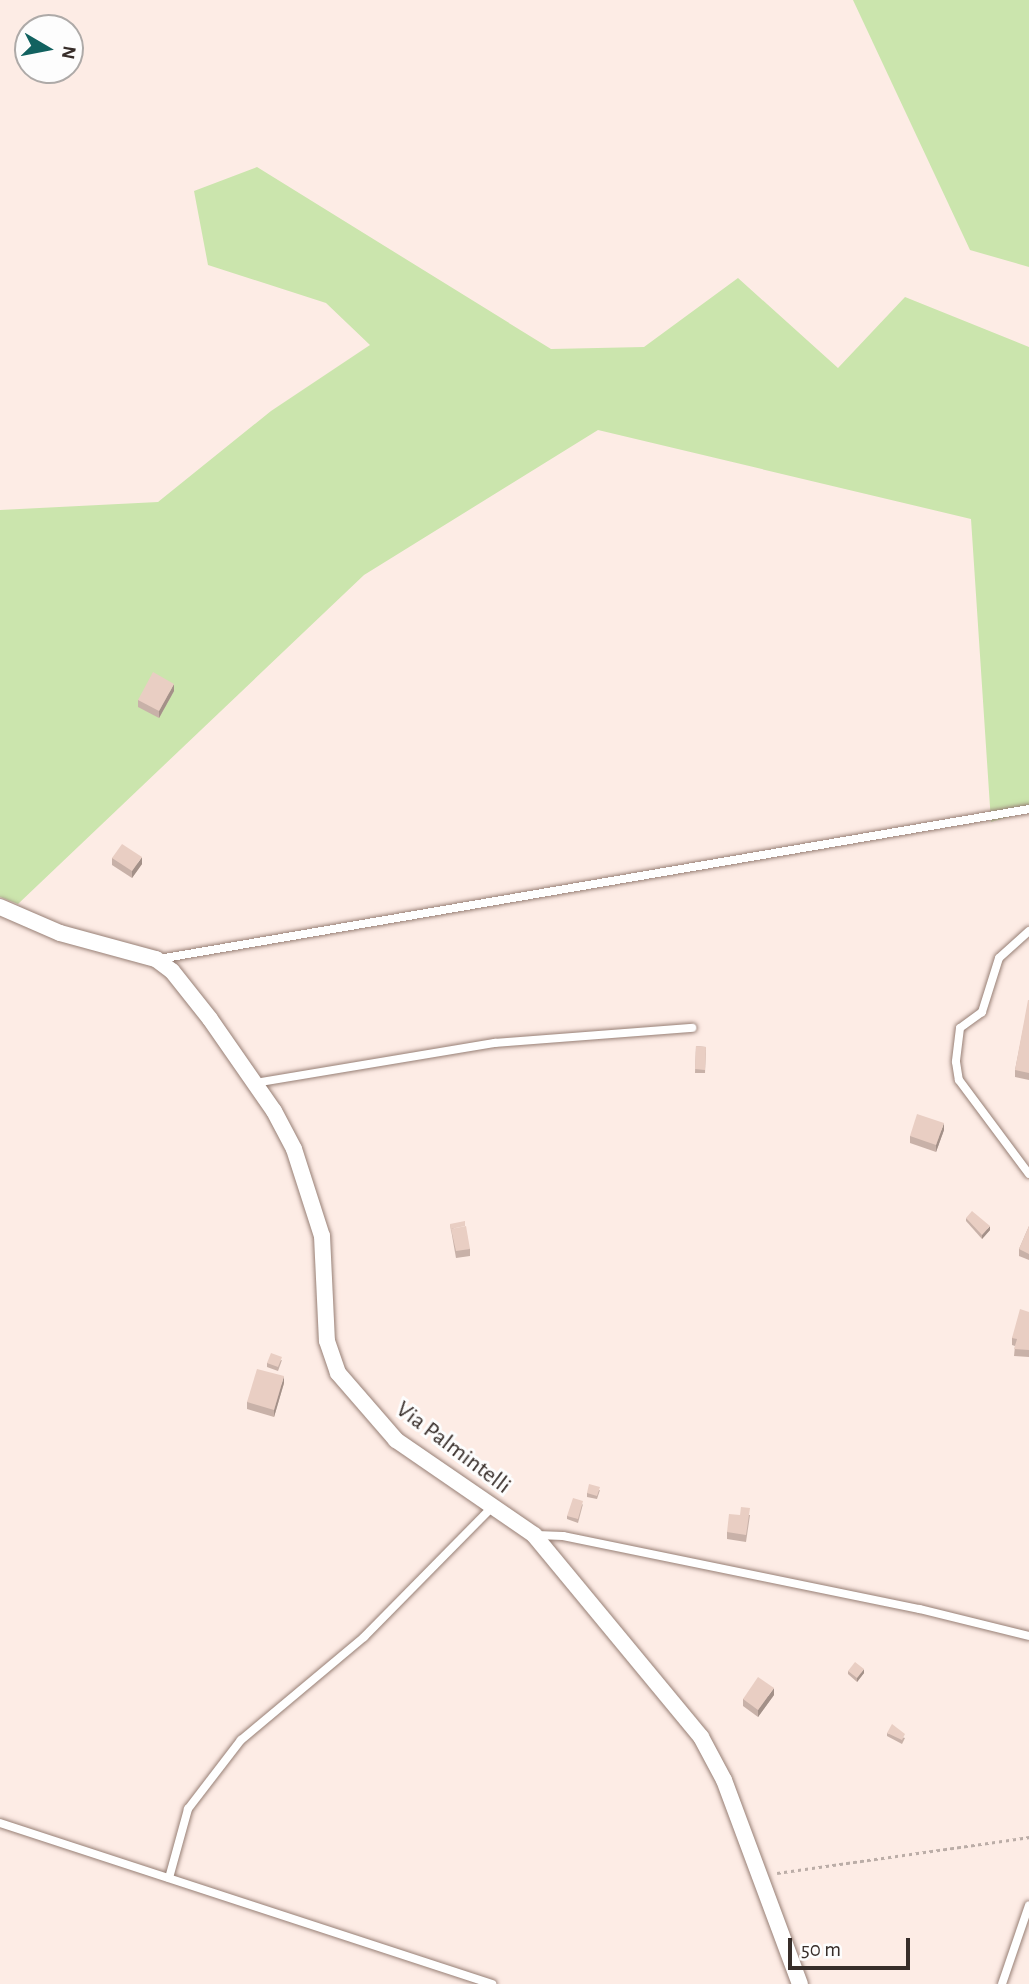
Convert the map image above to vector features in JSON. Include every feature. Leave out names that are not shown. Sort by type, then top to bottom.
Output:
[{"type":"street","name":"Via Palmintelli","points":[[0,907],[60,933],[156,959],[172,971],[210,1018],[284,1127],[317,1214],[327,1341],[338,1373],[396,1440],[534,1535],[713,1756],[800,1984]]},
{"type":"lane","points":[[156,959],[1029,809]]},
{"type":"lane","points":[[1029,931],[999,958],[982,1013],[960,1028],[956,1062],[960,1080],[1029,1174]]},
{"type":"lane","points":[[255,1083],[495,1043],[692,1028]]},
{"type":"lane","points":[[169,1878],[188,1809],[241,1740],[364,1637],[492,1506]]},
{"type":"lane","points":[[534,1535],[576,1539],[920,1609],[1029,1636]]},
{"type":"lane","points":[[0,1823],[492,1984]]},
{"type":"lane","points":[[1002,1984],[1029,1905]]},
{"type":"path","points":[[775,1874],[1029,1837]]},
{"type":"green space","points":[[853,0],[1029,0],[1029,267],[970,250]]},
{"type":"green space","points":[[257,167],[551,349],[644,347],[738,278],[838,368],[905,297],[1029,347],[1029,811],[991,822],[971,519],[598,430],[364,575],[18,904],[0,897],[0,510],[158,502],[271,411],[370,345],[326,303],[208,265],[194,191]]},
{"type":"building","points":[[153,672],[174,684],[159,711],[138,700]]},
{"type":"building","points":[[122,844],[142,857],[132,871],[112,858]]},
{"type":"building","points":[[1029,1000],[1029,1073],[1015,1070]]},
{"type":"building","points":[[696,1046],[706,1047],[705,1070],[695,1069]]},
{"type":"building","points":[[917,1114],[944,1123],[936,1145],[910,1136]]},
{"type":"building","points":[[972,1211],[990,1226],[982,1235],[966,1218]]},
{"type":"building","points":[[465,1221],[465,1226],[451,1229],[451,1232],[450,1224]]},
{"type":"building","points":[[466,1226],[470,1249],[456,1251],[451,1229]]},
{"type":"building","points":[[1029,1226],[1029,1254],[1019,1249]]},
{"type":"building","points":[[1020,1309],[1029,1312],[1029,1350],[1014,1349],[1017,1339],[1012,1338]]},
{"type":"building","points":[[271,1353],[282,1357],[278,1367],[267,1363]]},
{"type":"building","points":[[257,1369],[284,1376],[274,1410],[247,1402]]},
{"type":"building","points":[[589,1484],[600,1487],[597,1496],[587,1493]]},
{"type":"building","points":[[573,1498],[583,1501],[578,1519],[567,1516]]},
{"type":"building","points":[[741,1507],[750,1508],[746,1535],[727,1532],[729,1514],[740,1515]]},
{"type":"building","points":[[855,1662],[864,1669],[857,1678],[848,1671]]},
{"type":"building","points":[[758,1677],[774,1688],[758,1710],[743,1699]]},
{"type":"building","points":[[892,1724],[905,1734],[902,1740],[887,1733]]}]
